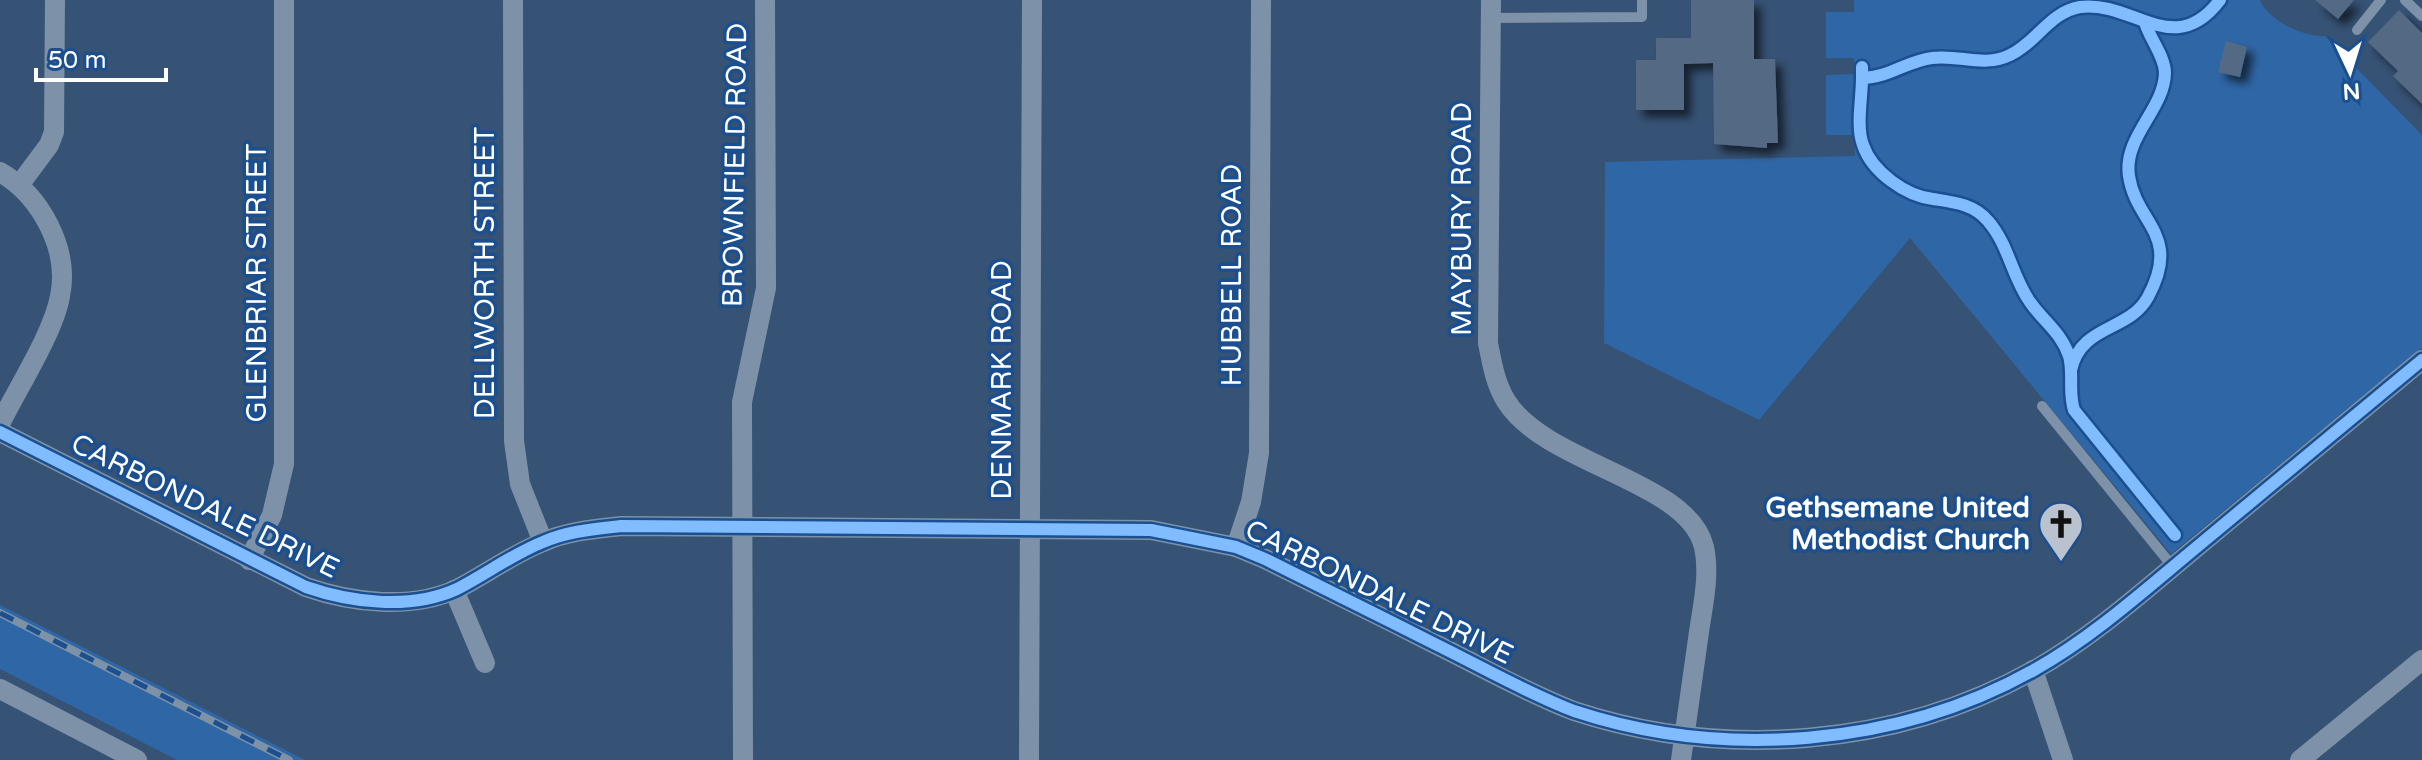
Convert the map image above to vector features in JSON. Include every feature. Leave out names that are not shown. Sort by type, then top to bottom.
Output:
[{"type":"street","points":[[20,184],[49,145],[54,132],[55,0]]},
{"type":"street","name":"GLENBRIAR STREET","points":[[249,560],[280,491],[285,452],[284,0]]},
{"type":"street","name":"DELLWORTH STREET","points":[[513,0],[514,441],[520,484],[543,542]]},
{"type":"street","name":"BROWNFIELD ROAD","points":[[743,760],[742,402],[766,288],[765,0]]},
{"type":"street","name":"DENMARK ROAD","points":[[1029,760],[1032,0]]},
{"type":"street","name":"HUBBELL ROAD","points":[[1236,547],[1251,502],[1259,453],[1261,0]]},
{"type":"street","name":"MAYBURY ROAD","points":[[1491,9],[1488,343],[1492,366],[1508,403],[1531,427],[1555,445],[1659,497],[1688,518],[1702,540],[1706,585],[1681,760]]},
{"type":"street","points":[[0,172],[20,184],[50,227],[62,280],[60,299],[51,321],[0,424]]},
{"type":"street","name":"CARBONDALE DRIVE","points":[[0,432],[249,560],[306,587],[354,600],[414,599],[454,590],[543,542],[566,534],[621,526],[1151,530],[1236,547],[1574,711],[1624,726],[1685,737],[1745,743],[1843,737],[1909,722],[1971,699],[2033,670],[2062,653],[2173,567],[2422,360]]},
{"type":"street","points":[[454,590],[485,663]]},
{"type":"street","points":[[2300,760],[2422,660]]},
{"type":"street","points":[[2033,670],[2063,760]]},
{"type":"street","points":[[0,689],[135,760]]},
{"type":"lane","points":[[1491,9],[1642,17],[1642,0]]},
{"type":"lane","points":[[2357,30],[2381,0]]},
{"type":"lane","points":[[2405,0],[2422,16]]},
{"type":"lane","points":[[2042,406],[2173,567]]},
{"type":"shaded area","points":[[1854,0],[2260,0],[2271,14],[2288,26],[2307,34],[2325,36],[2422,135],[2422,348],[2171,554],[1910,238],[1759,420],[1604,343],[1605,162],[1855,156],[1854,135],[1826,135],[1826,75],[1854,74],[1854,58],[1826,58],[1826,12],[1854,12]]},
{"type":"shaded area","points":[[0,605],[305,760],[177,760],[0,669]]},
{"type":"building","points":[[1691,0],[1754,0],[1754,59],[1775,59],[1778,143],[1767,143],[1767,148],[1714,144],[1713,63],[1684,64],[1684,110],[1636,110],[1636,60],[1656,60],[1656,38],[1691,38]]},
{"type":"building","points":[[2315,0],[2354,0],[2338,19]]},
{"type":"building","points":[[2399,10],[2422,33],[2422,104],[2393,76],[2398,71],[2368,42]]},
{"type":"building","points":[[2226,41],[2247,47],[2240,77],[2218,72]]},
{"type":"railway","points":[[0,613],[289,760]]},
{"type":"cycle path","points":[[1862,67],[1862,78],[1932,58],[2000,59],[2019,50],[2060,15],[2080,7],[2099,7],[2169,27],[2186,26],[2203,18],[2220,0]]},
{"type":"cycle path","points":[[2071,370],[2076,355],[2085,344],[2140,308],[2157,276],[2159,244],[2133,192],[2129,176],[2132,149],[2158,99],[2165,73],[2145,22]]},
{"type":"cycle path","points":[[1862,78],[1861,138],[1867,155],[1882,173],[1901,188],[1923,197],[1963,205],[1988,221],[2001,240],[2024,292],[2066,348],[2074,410],[2175,535]]},
{"type":"cycle path","points":[[0,432],[306,587],[343,597],[382,602],[439,596],[552,538],[621,526],[1151,530],[1236,547],[1265,559],[1574,711],[1631,726],[1689,736],[1749,740],[1808,738],[1868,730],[1925,716],[1981,696],[2034,670],[2119,612],[2422,360]]},
{"type":"place","name":"Gethsemane United Methodist Church","points":[[2061,563]]}]
